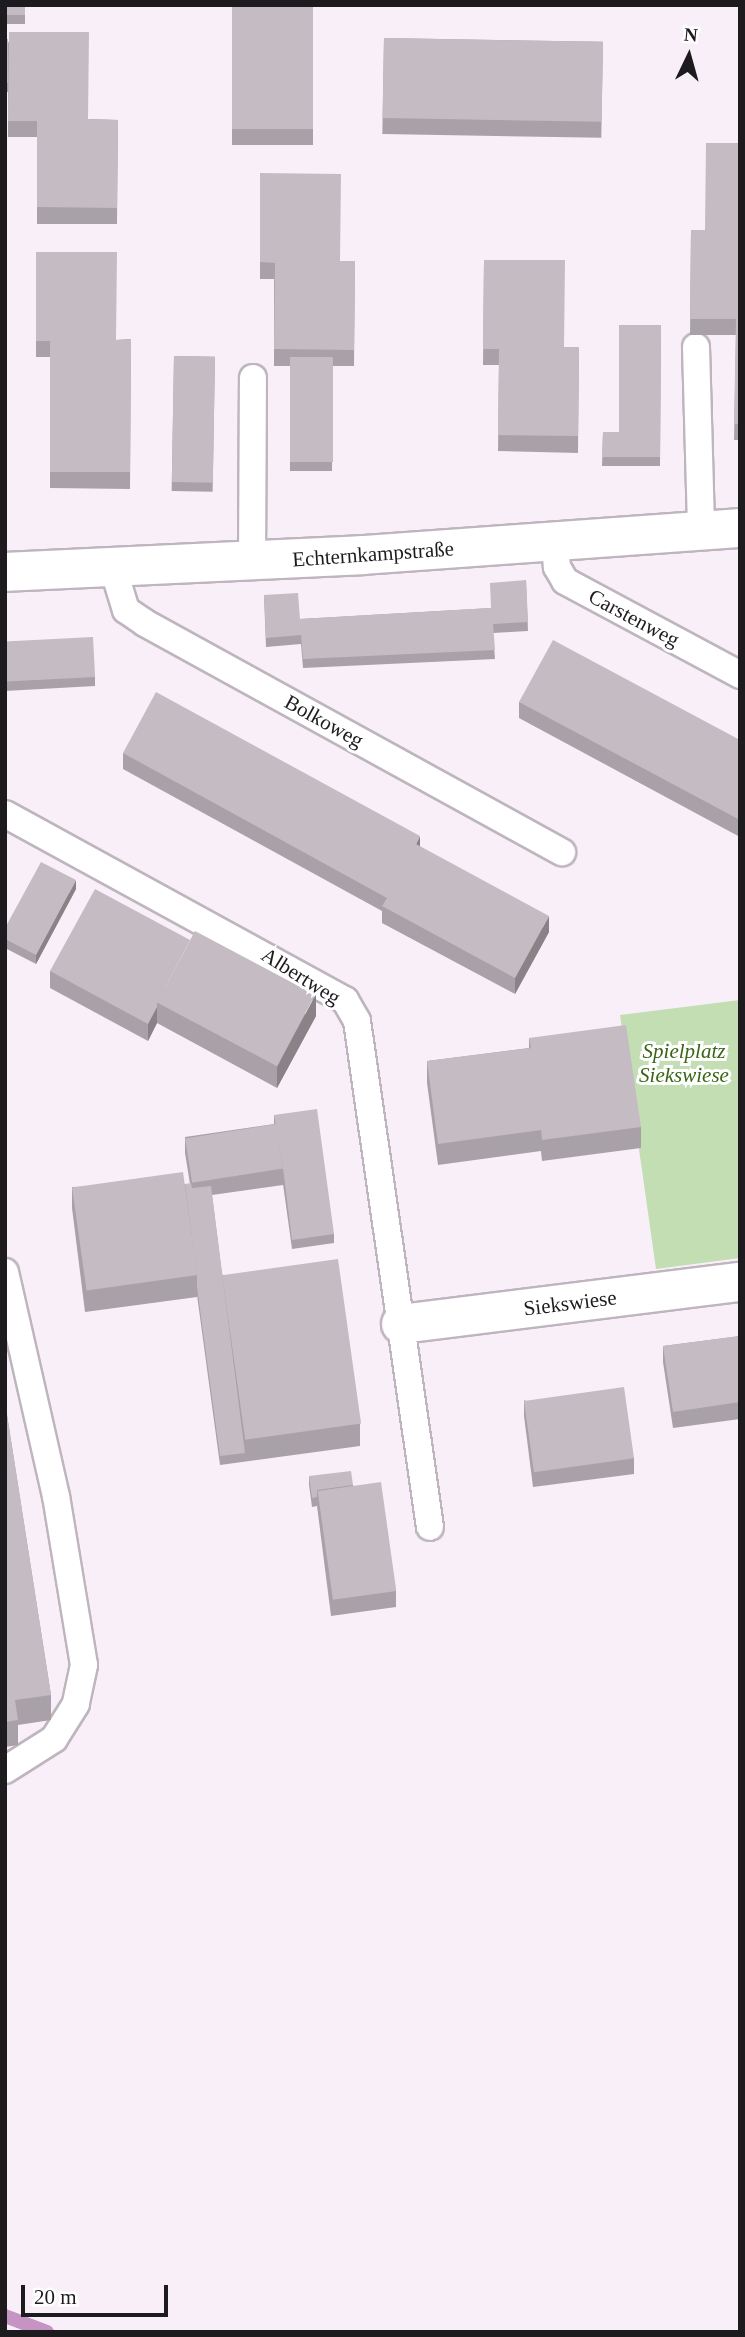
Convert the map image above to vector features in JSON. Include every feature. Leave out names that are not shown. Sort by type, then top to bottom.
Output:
[{"type":"street","name":"Echternkampstraße","points":[[5,572],[252,561],[740,528]]},
{"type":"street","name":"Siekswiese","points":[[401,1324],[738,1274]]},
{"type":"lane","points":[[696,346],[701,531]]},
{"type":"lane","points":[[252,561],[253,378]]},
{"type":"lane","name":"Carstenweg","points":[[555,541],[557,567],[565,581],[740,676]]},
{"type":"lane","name":"Bolkoweg","points":[[113,568],[126,610],[145,623],[562,852]]},
{"type":"lane","name":"Albertweg","points":[[5,814],[345,1000],[357,1021],[430,1527]]},
{"type":"lane","points":[[5,1272],[56,1496],[84,1665],[76,1704],[54,1739],[5,1770]]},
{"type":"green space","name":"Spielplatz Siekswiese","points":[[740,1000],[740,1258],[656,1269],[620,1015]]},
{"type":"building","points":[[5,5],[25,5],[25,15],[5,15]]},
{"type":"building","points":[[232,5],[313,5],[313,129],[232,129]]},
{"type":"building","points":[[9,32],[89,32],[88,119],[118,120],[117,208],[37,207],[37,121],[8,121]]},
{"type":"building","points":[[384,38],[603,42],[602,122],[383,118]]},
{"type":"building","points":[[5,39],[8,39],[8,83],[5,83]]},
{"type":"building","points":[[706,143],[740,143],[740,424],[734,424],[736,319],[690,319],[691,230],[705,230]]},
{"type":"building","points":[[260,173],[341,174],[340,261],[355,261],[354,350],[274,349],[275,263],[260,262]]},
{"type":"building","points":[[36,252],[117,252],[116,340],[131,339],[130,472],[50,472],[50,341],[36,341]]},
{"type":"building","points":[[484,260],[565,260],[564,347],[579,347],[578,436],[498,435],[499,349],[483,349]]},
{"type":"building","points":[[619,325],[661,325],[660,457],[602,457],[603,432],[619,432]]},
{"type":"building","points":[[174,356],[215,357],[213,483],[172,482]]},
{"type":"building","points":[[290,357],[333,357],[333,462],[290,462]]},
{"type":"building","points":[[526,580],[528,622],[493,624],[495,650],[303,659],[301,635],[266,638],[264,595],[298,593],[300,619],[491,608],[490,583]]},
{"type":"building","points":[[93,637],[95,677],[7,682],[5,642]]},
{"type":"building","points":[[553,640],[740,740],[740,820],[519,702]]},
{"type":"building","points":[[156,692],[420,836],[416,844],[549,916],[515,978],[382,906],[387,898],[123,753]]},
{"type":"building","points":[[41,862],[76,880],[36,955],[5,939],[5,928]]},
{"type":"building","points":[[95,889],[190,940],[148,1024],[50,971]]},
{"type":"building","points":[[195,931],[315,995],[277,1066],[157,1003]]},
{"type":"building","points":[[626,1025],[641,1127],[542,1140],[541,1130],[438,1144],[427,1061],[531,1048],[529,1038]]},
{"type":"building","points":[[317,1109],[334,1234],[292,1240],[274,1115]]},
{"type":"building","points":[[276,1124],[283,1168],[192,1183],[185,1138]]},
{"type":"building","points":[[183,1172],[197,1275],[87,1291],[72,1188]]},
{"type":"building","points":[[191,1183],[192,1188],[211,1186],[245,1453],[220,1456],[185,1184]]},
{"type":"building","points":[[338,1259],[361,1423],[245,1440],[222,1275]]},
{"type":"building","points":[[740,1336],[740,1402],[673,1412],[663,1346]]},
{"type":"building","points":[[624,1387],[634,1458],[534,1472],[524,1401]]},
{"type":"building","points":[[5,1402],[51,1695],[15,1700],[18,1720],[5,1722]]},
{"type":"building","points":[[351,1471],[353,1485],[317,1490],[317,1497],[312,1498],[309,1476]]},
{"type":"building","points":[[381,1482],[396,1591],[333,1600],[318,1491]]},
{"type":"waterway","points":[[5,2316],[47,2332]]}]
